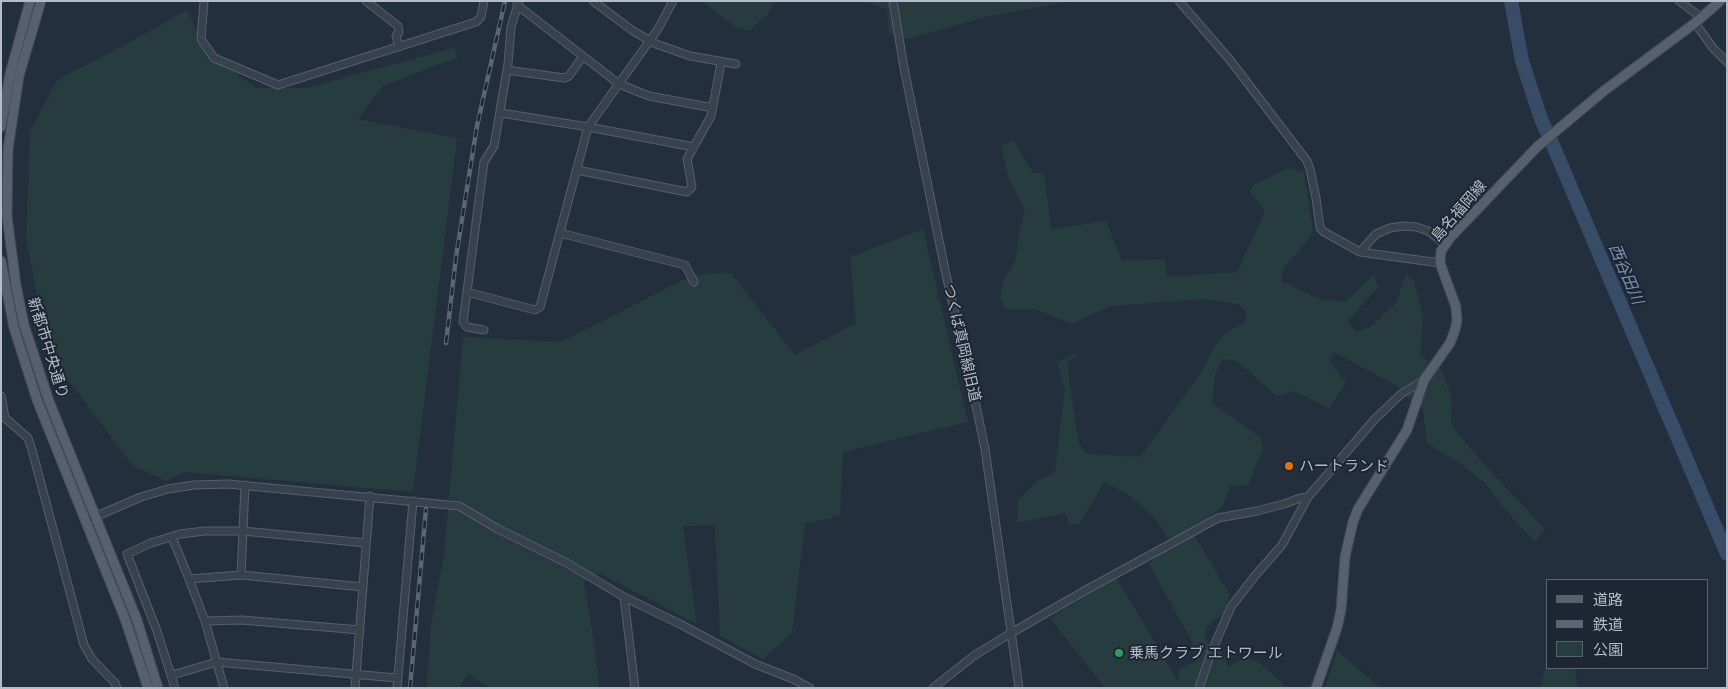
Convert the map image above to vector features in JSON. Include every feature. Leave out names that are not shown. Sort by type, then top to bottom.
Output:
[{"type":"main road","points":[[1,127],[12,65],[30,1]]},
{"type":"main road","name":"新都市中央通り","points":[[41,1],[19,76],[8,149],[6,199],[10,251],[24,325],[35,362],[137,620],[158,688]]},
{"type":"main road","name":"島名福岡線","points":[[1316,688],[1337,628],[1341,610],[1345,557],[1358,509],[1407,430],[1424,380],[1450,343],[1456,326],[1456,307],[1440,263],[1440,255],[1445,244],[1547,138],[1606,90],[1698,21],[1720,1]]},
{"type":"main road","name":"新都市中央通り","points":[[1,261],[24,362],[49,433],[125,618],[148,688]]},
{"type":"street","points":[[204,1],[200,39],[214,58],[278,85],[476,22],[481,17],[484,1]]},
{"type":"street","points":[[366,1],[398,26],[399,32],[396,36],[399,47]]},
{"type":"street","points":[[593,1],[621,23],[650,40],[690,56],[736,64]]},
{"type":"street","points":[[467,292],[535,310],[540,307],[588,127],[661,25],[673,1]]},
{"type":"street","name":"つくば真岡線旧道","points":[[893,1],[904,68],[983,439],[1019,688]]},
{"type":"street","points":[[1179,1],[1230,60],[1307,161],[1312,178],[1320,228],[1360,252],[1440,263]]},
{"type":"street","points":[[1679,1],[1698,21],[1713,48],[1727,62]]},
{"type":"street","points":[[484,330],[467,327],[463,322],[484,162],[494,146],[501,113],[511,26],[518,3],[619,84],[649,96],[708,107]]},
{"type":"street","points":[[507,70],[564,78],[568,76],[583,56]]},
{"type":"street","points":[[577,170],[687,192],[692,187],[687,159],[711,116],[721,62]]},
{"type":"street","points":[[501,113],[694,147]]},
{"type":"street","points":[[1360,252],[1376,234],[1396,226],[1409,226],[1428,231],[1445,244]]},
{"type":"street","points":[[560,233],[685,265],[694,282]]},
{"type":"street","points":[[1199,688],[1211,652],[1231,607],[1282,545],[1308,497],[1374,420],[1401,394],[1424,380]]},
{"type":"street","points":[[1,396],[5,418],[28,438],[84,644],[92,659],[115,683],[117,688]]},
{"type":"street","points":[[85,521],[141,497],[168,488],[194,485],[245,485],[459,506],[498,529],[565,562],[624,597],[756,664],[810,688]]},
{"type":"street","points":[[241,575],[245,485]]},
{"type":"street","points":[[355,688],[370,496]]},
{"type":"street","points":[[933,688],[975,655],[1011,633],[1218,518],[1257,511],[1308,497]]},
{"type":"street","points":[[397,688],[413,501]]},
{"type":"street","points":[[175,688],[157,631],[127,554],[172,537],[205,531],[242,532],[366,543]]},
{"type":"street","points":[[172,537],[205,621],[224,688]]},
{"type":"street","points":[[189,579],[241,575],[363,587]]},
{"type":"street","points":[[624,597],[635,688]]},
{"type":"street","points":[[205,621],[242,620],[360,630]]},
{"type":"street","points":[[172,675],[217,662],[398,678]]},
{"type":"green space","points":[[702,1],[774,1],[767,16],[750,31],[737,28]]},
{"type":"green space","points":[[863,1],[1073,1],[985,17],[909,39],[889,33],[887,9]]},
{"type":"green space","points":[[187,10],[206,51],[256,88],[306,88],[454,48],[458,57],[383,86],[358,119],[457,138],[413,492],[183,472],[167,481],[133,466],[49,357],[26,238],[30,132],[57,80]]},
{"type":"green space","points":[[1014,141],[1033,173],[1044,173],[1051,229],[1106,221],[1122,261],[1165,259],[1167,277],[1237,272],[1265,212],[1250,192],[1253,185],[1289,168],[1304,172],[1313,230],[1306,242],[1285,267],[1281,281],[1317,298],[1345,302],[1374,275],[1378,287],[1348,321],[1356,331],[1371,327],[1396,303],[1406,274],[1414,281],[1423,318],[1420,356],[1441,369],[1451,395],[1452,426],[1485,465],[1545,529],[1535,542],[1508,513],[1484,482],[1461,464],[1427,443],[1423,409],[1409,400],[1397,386],[1334,352],[1329,360],[1346,383],[1329,408],[1294,391],[1276,396],[1237,361],[1223,359],[1215,375],[1212,403],[1261,438],[1263,448],[1248,485],[1230,486],[1223,505],[1192,532],[1230,595],[1223,614],[1207,626],[1204,638],[1224,655],[1228,667],[1245,657],[1260,663],[1287,688],[1105,688],[1050,618],[1116,577],[1179,683],[1179,669],[1196,661],[1190,638],[1149,564],[1169,540],[1157,521],[1133,498],[1104,481],[1080,524],[1069,525],[1065,513],[1017,523],[1018,500],[1036,482],[1055,472],[1065,389],[1057,362],[1080,352],[1068,363],[1069,381],[1079,444],[1086,454],[1140,457],[1199,376],[1214,347],[1226,332],[1244,323],[1247,313],[1238,304],[1203,299],[1111,306],[1071,324],[1035,309],[1005,309],[1000,298],[1004,279],[1015,262],[1025,211],[1009,179],[1001,146]]},
{"type":"green space","points":[[923,229],[968,422],[843,452],[840,516],[805,524],[792,633],[763,659],[720,636],[715,525],[683,526],[697,624],[599,573],[584,582],[595,648],[599,688],[489,688],[469,674],[459,688],[427,688],[431,624],[444,555],[463,337],[561,342],[695,274],[731,273],[795,355],[856,323],[850,257]]},
{"type":"green space","points":[[1337,651],[1381,688],[1325,688]]},
{"type":"green space","points":[[1546,666],[1546,669],[1575,669],[1578,688],[1540,688]]},
{"type":"waterway","name":"西谷田川","points":[[1511,1],[1522,61],[1541,119],[1727,554]]},
{"type":"railway","points":[[446,343],[456,257],[477,126],[505,1]]},
{"type":"railway","points":[[410,688],[426,509]]},
{"type":"place","name":"ハートランド","points":[[1289,466]]},
{"type":"place","name":"乗馬クラブ エトワール","points":[[1119,653]]}]
